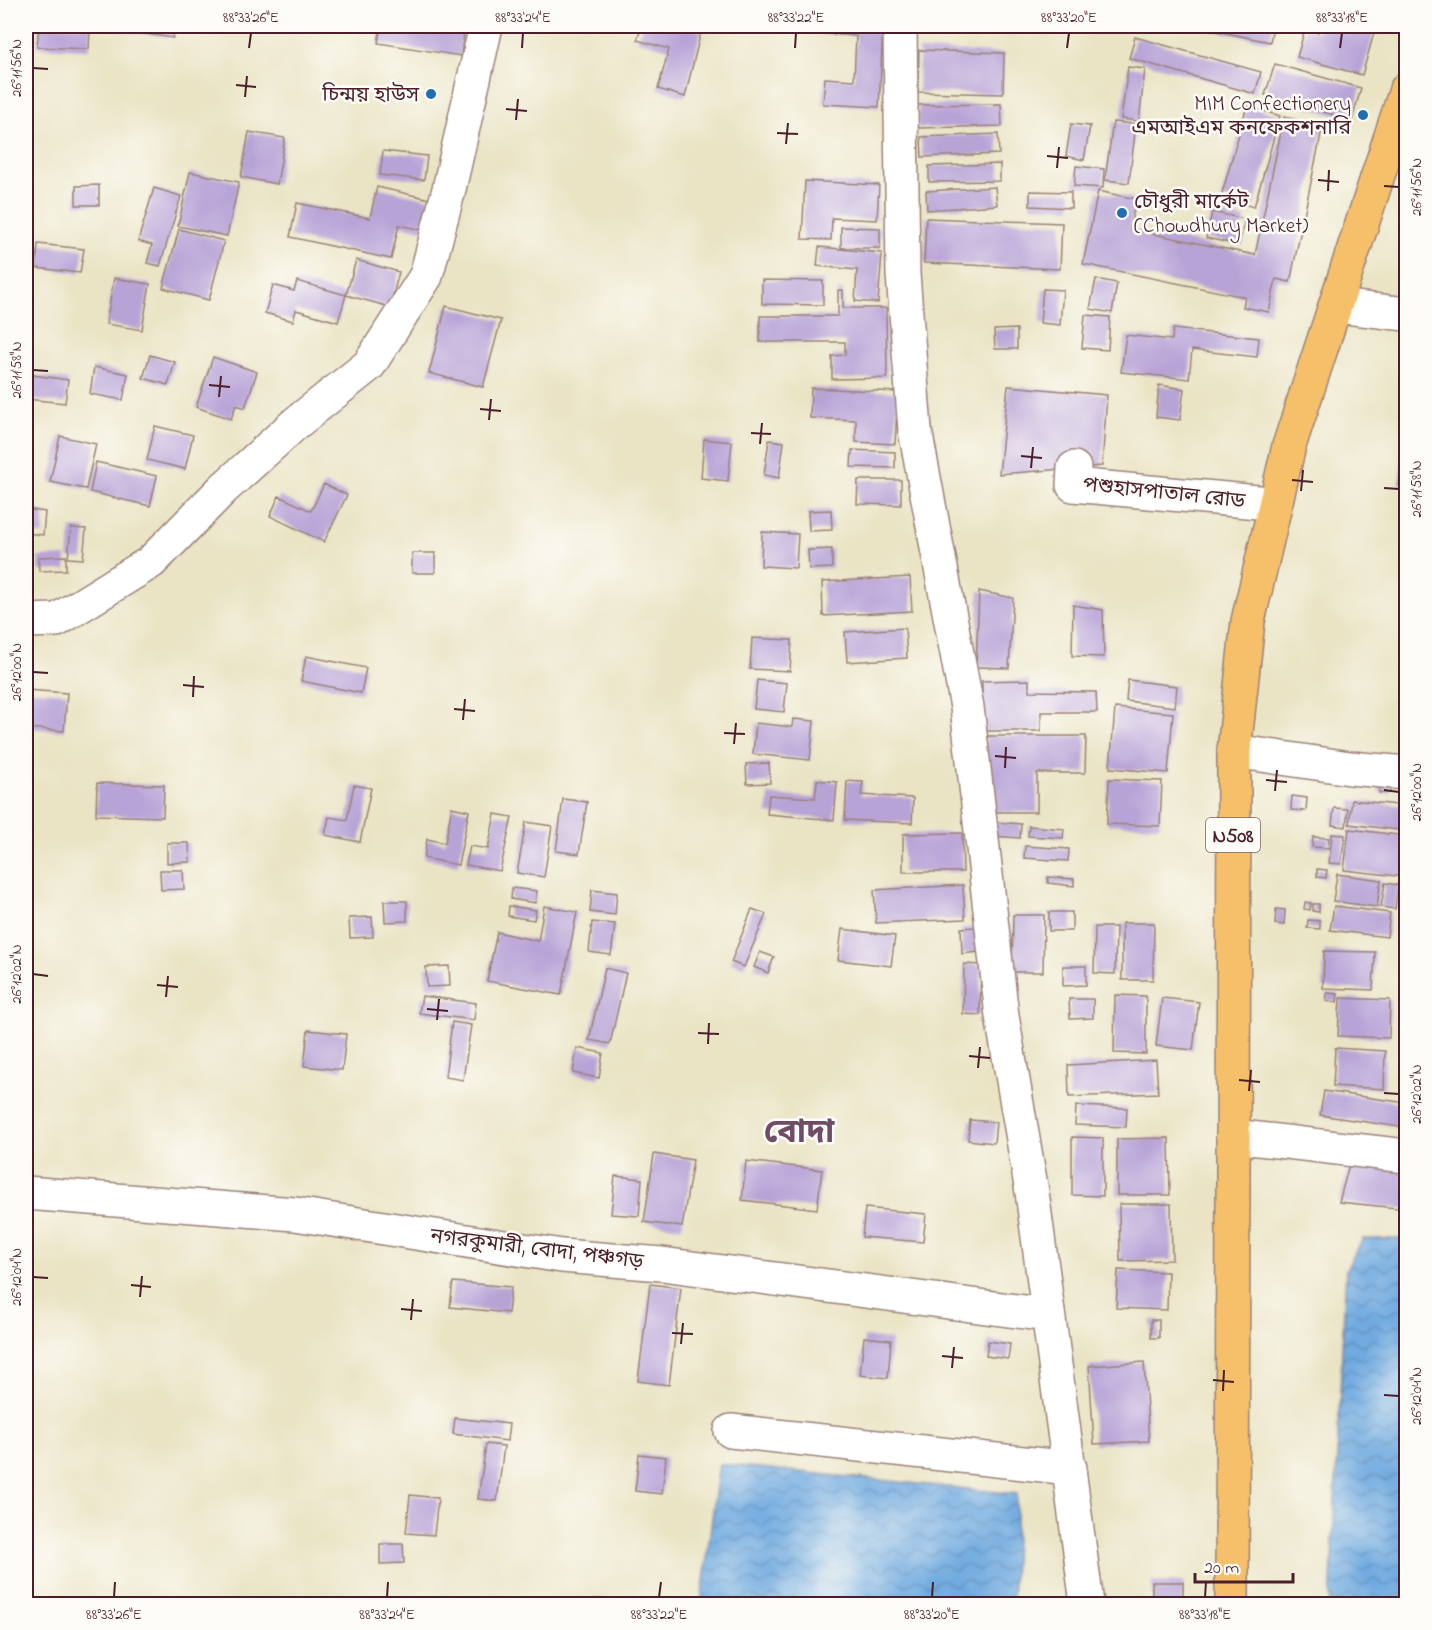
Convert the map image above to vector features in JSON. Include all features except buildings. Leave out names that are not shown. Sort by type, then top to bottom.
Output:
[{"type":"highway","name":"N508","points":[[1232,1605],[1234,750],[1248,621],[1289,446],[1407,90]]},
{"type":"street","points":[[26,621],[57,620],[152,562],[223,489],[296,423],[369,365],[426,276],[449,189],[486,26]]},
{"type":"street","points":[[900,26],[905,296],[915,430],[967,707],[1002,1016],[1032,1192],[1087,1605]]},
{"type":"street","points":[[1337,306],[1407,314]]},
{"type":"street","name":"পশুহাসপাতাল রোড","points":[[1074,468],[1073,484],[1269,503]]},
{"type":"street","points":[[940,565],[952,579],[967,586]]},
{"type":"street","points":[[1234,750],[1350,768],[1407,772]]},
{"type":"street","points":[[1233,1136],[1407,1156]]},
{"type":"street","name":"নগরকুমারী, বোদা, পঞ্চগড়","points":[[26,1193],[295,1214],[562,1256],[662,1264],[1047,1315]]},
{"type":"street","points":[[731,1431],[1070,1468]]},
{"type":"water","points":[[1363,1239],[1406,1239],[1406,1604],[1330,1604],[1346,1269]]},
{"type":"water","points":[[719,1464],[1017,1494],[1012,1604],[701,1604]]},
{"type":"place","name":"চিন্ময় হাউস","points":[[431,94]]},
{"type":"place","name":"MIM Confectionery এমআইএম কনফেকশনারি","points":[[1363,115]]},
{"type":"place","name":"চৌধুরী মার্কেট (Chowdhury Market)","points":[[1122,213]]},
{"type":"district","name":"বোদা","points":[[799,1130]]}]
